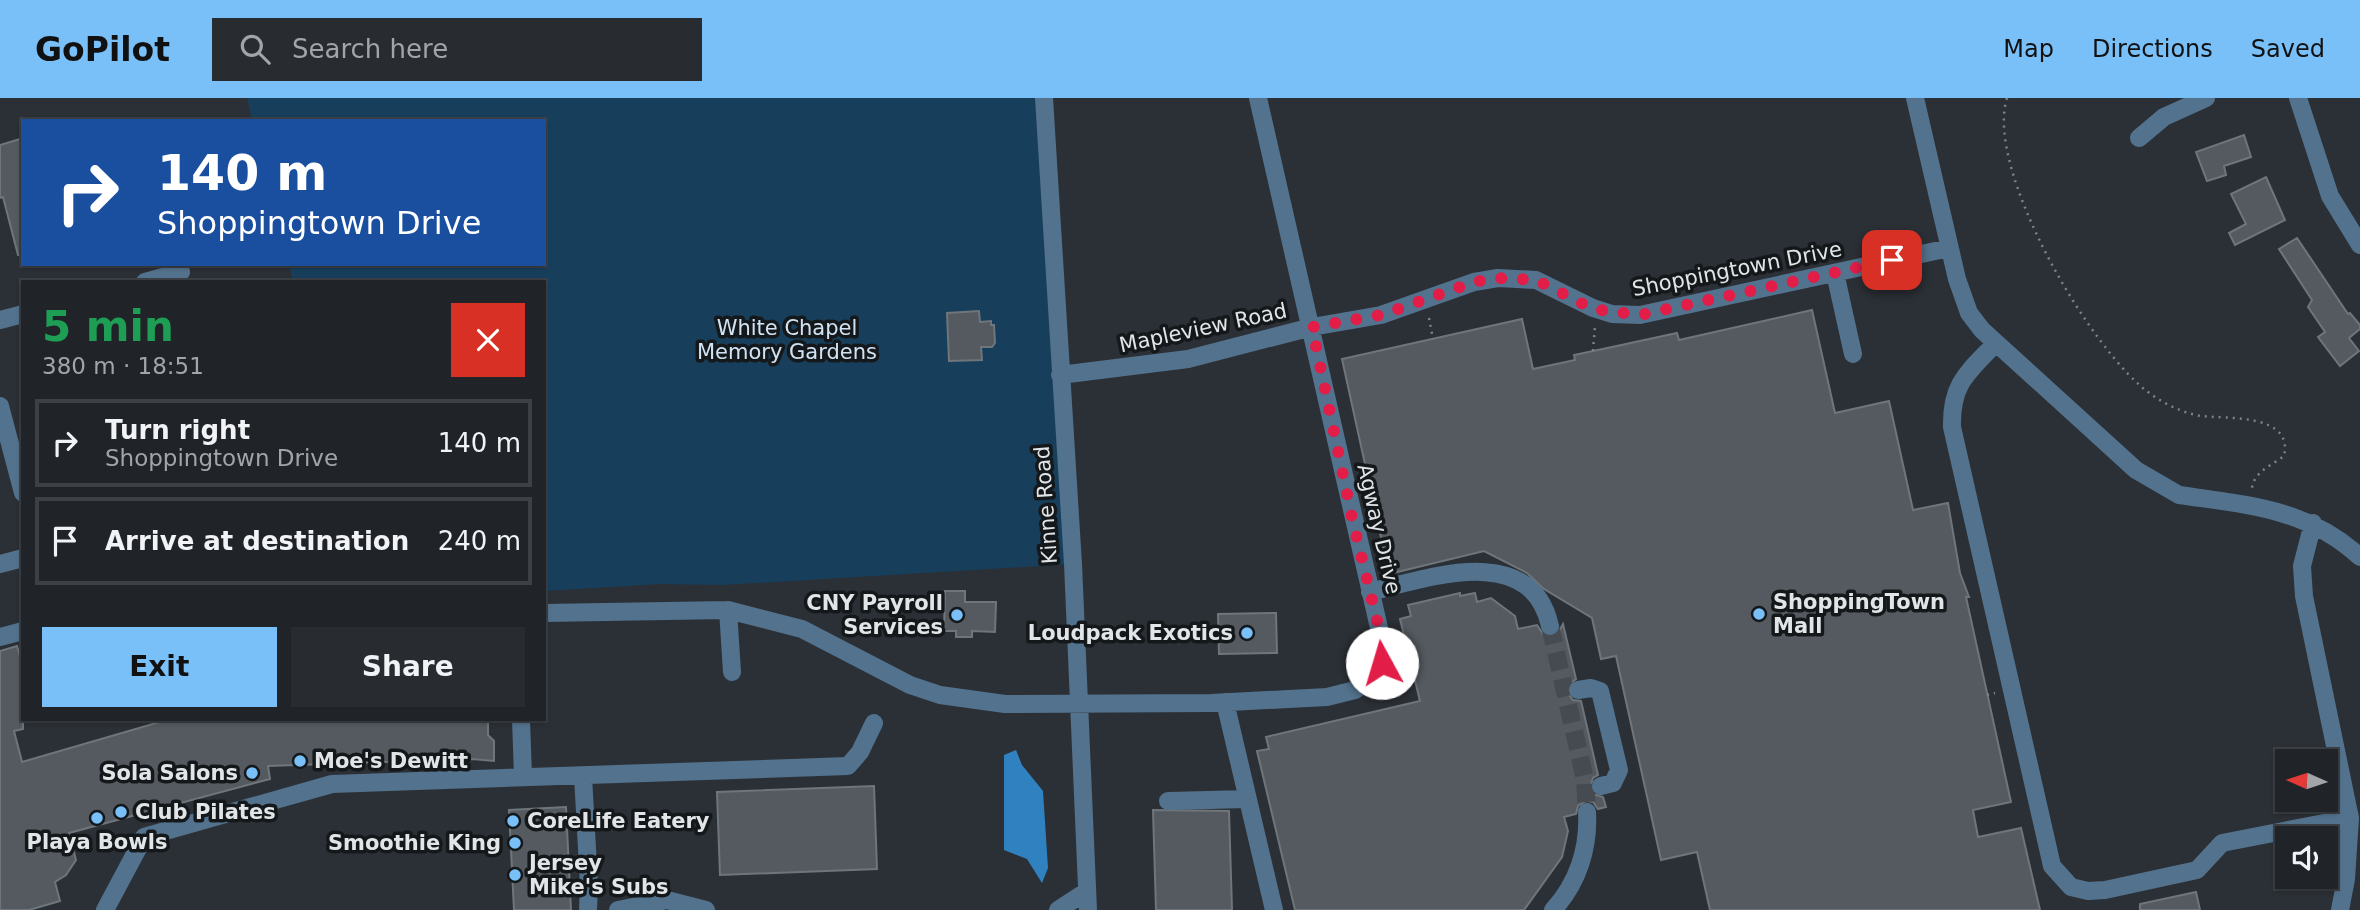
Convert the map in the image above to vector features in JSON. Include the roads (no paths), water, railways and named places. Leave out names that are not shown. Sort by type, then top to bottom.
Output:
[{"type":"street","name":"Kinne Road","points":[[1044,98],[1080,705],[1088,910]]},
{"type":"street","name":"Agway Drive","points":[[546,613],[728,610],[802,629],[910,685],[940,695],[1005,704],[1225,702],[1327,697],[1355,690],[1369,681],[1382,663],[1382,641],[1258,98]]},
{"type":"street","points":[[1915,98],[1949,248],[1969,313],[1995,344],[2136,470],[2165,490],[2179,495],[2250,506],[2313,523],[2338,536],[2360,556]]},
{"type":"street","points":[[2140,138],[2164,117],[2206,98]]},
{"type":"street","points":[[2298,98],[2330,196],[2360,245]]},
{"type":"street","name":"Shoppingtown Drive","points":[[1312,327],[1381,315],[1474,282],[1522,278],[1551,285],[1593,309],[1640,315],[1949,248]]},
{"type":"street","points":[[152,280],[181,272]]},
{"type":"street","points":[[1835,273],[1853,354]]},
{"type":"street","points":[[0,320],[21,315]]},
{"type":"street","name":"Mapleview Road","points":[[1060,375],[1188,359],[1312,327]]},
{"type":"street","points":[[1995,344],[1956,388],[1951,402],[1952,427],[2052,866],[2058,876],[2079,890],[2105,890],[2197,870],[2222,843],[2355,822]]},
{"type":"street","points":[[0,405],[21,485]]},
{"type":"street","points":[[2313,523],[2302,566],[2304,596],[2355,822],[2340,910]]},
{"type":"street","points":[[0,564],[21,559]]},
{"type":"street","points":[[1370,592],[1464,570],[1490,572],[1508,577],[1531,592],[1545,606],[1550,626]]},
{"type":"street","points":[[728,610],[732,672]]},
{"type":"street","points":[[0,637],[21,632]]},
{"type":"street","points":[[1578,690],[1591,688],[1600,691],[1619,770],[1613,783],[1601,786]]},
{"type":"street","points":[[1225,702],[1274,910]]},
{"type":"street","points":[[521,721],[523,778]]},
{"type":"street","points":[[105,910],[144,837],[332,784],[848,766],[860,751],[874,723]]},
{"type":"street","points":[[583,776],[589,885],[587,910]]},
{"type":"street","points":[[1168,801],[1248,799]]},
{"type":"street","points":[[1553,910],[1573,883],[1582,860],[1588,834],[1587,812]]},
{"type":"street","points":[[1058,910],[1087,891]]},
{"type":"street","points":[[618,910],[667,900],[706,910]]},
{"type":"water","points":[[1016,750],[1022,765],[1043,791],[1048,868],[1042,883],[1027,859],[1004,850],[1004,755]]},
{"type":"tunnel","points":[[1550,626],[1585,779],[1587,812]]},
{"type":"place","name":"ShoppingTown Mall","points":[[1759,614]]},
{"type":"place","name":"CNY Payroll Services","points":[[957,615]]},
{"type":"place","name":"Loudpack Exotics","points":[[1247,633]]},
{"type":"place","name":"Moe's Dewitt","points":[[300,761]]},
{"type":"place","name":"Sola Salons","points":[[252,773]]},
{"type":"place","name":"Club Pilates","points":[[121,812]]},
{"type":"place","name":"Playa Bowls","points":[[97,818]]},
{"type":"place","name":"CoreLife Eatery","points":[[513,821]]},
{"type":"place","name":"Smoothie King","points":[[515,843]]},
{"type":"place","name":"Jersey Mike's Subs","points":[[515,875]]},
{"type":"park label","name":"White Chapel Memory Gardens","points":[[787,340]]}]
